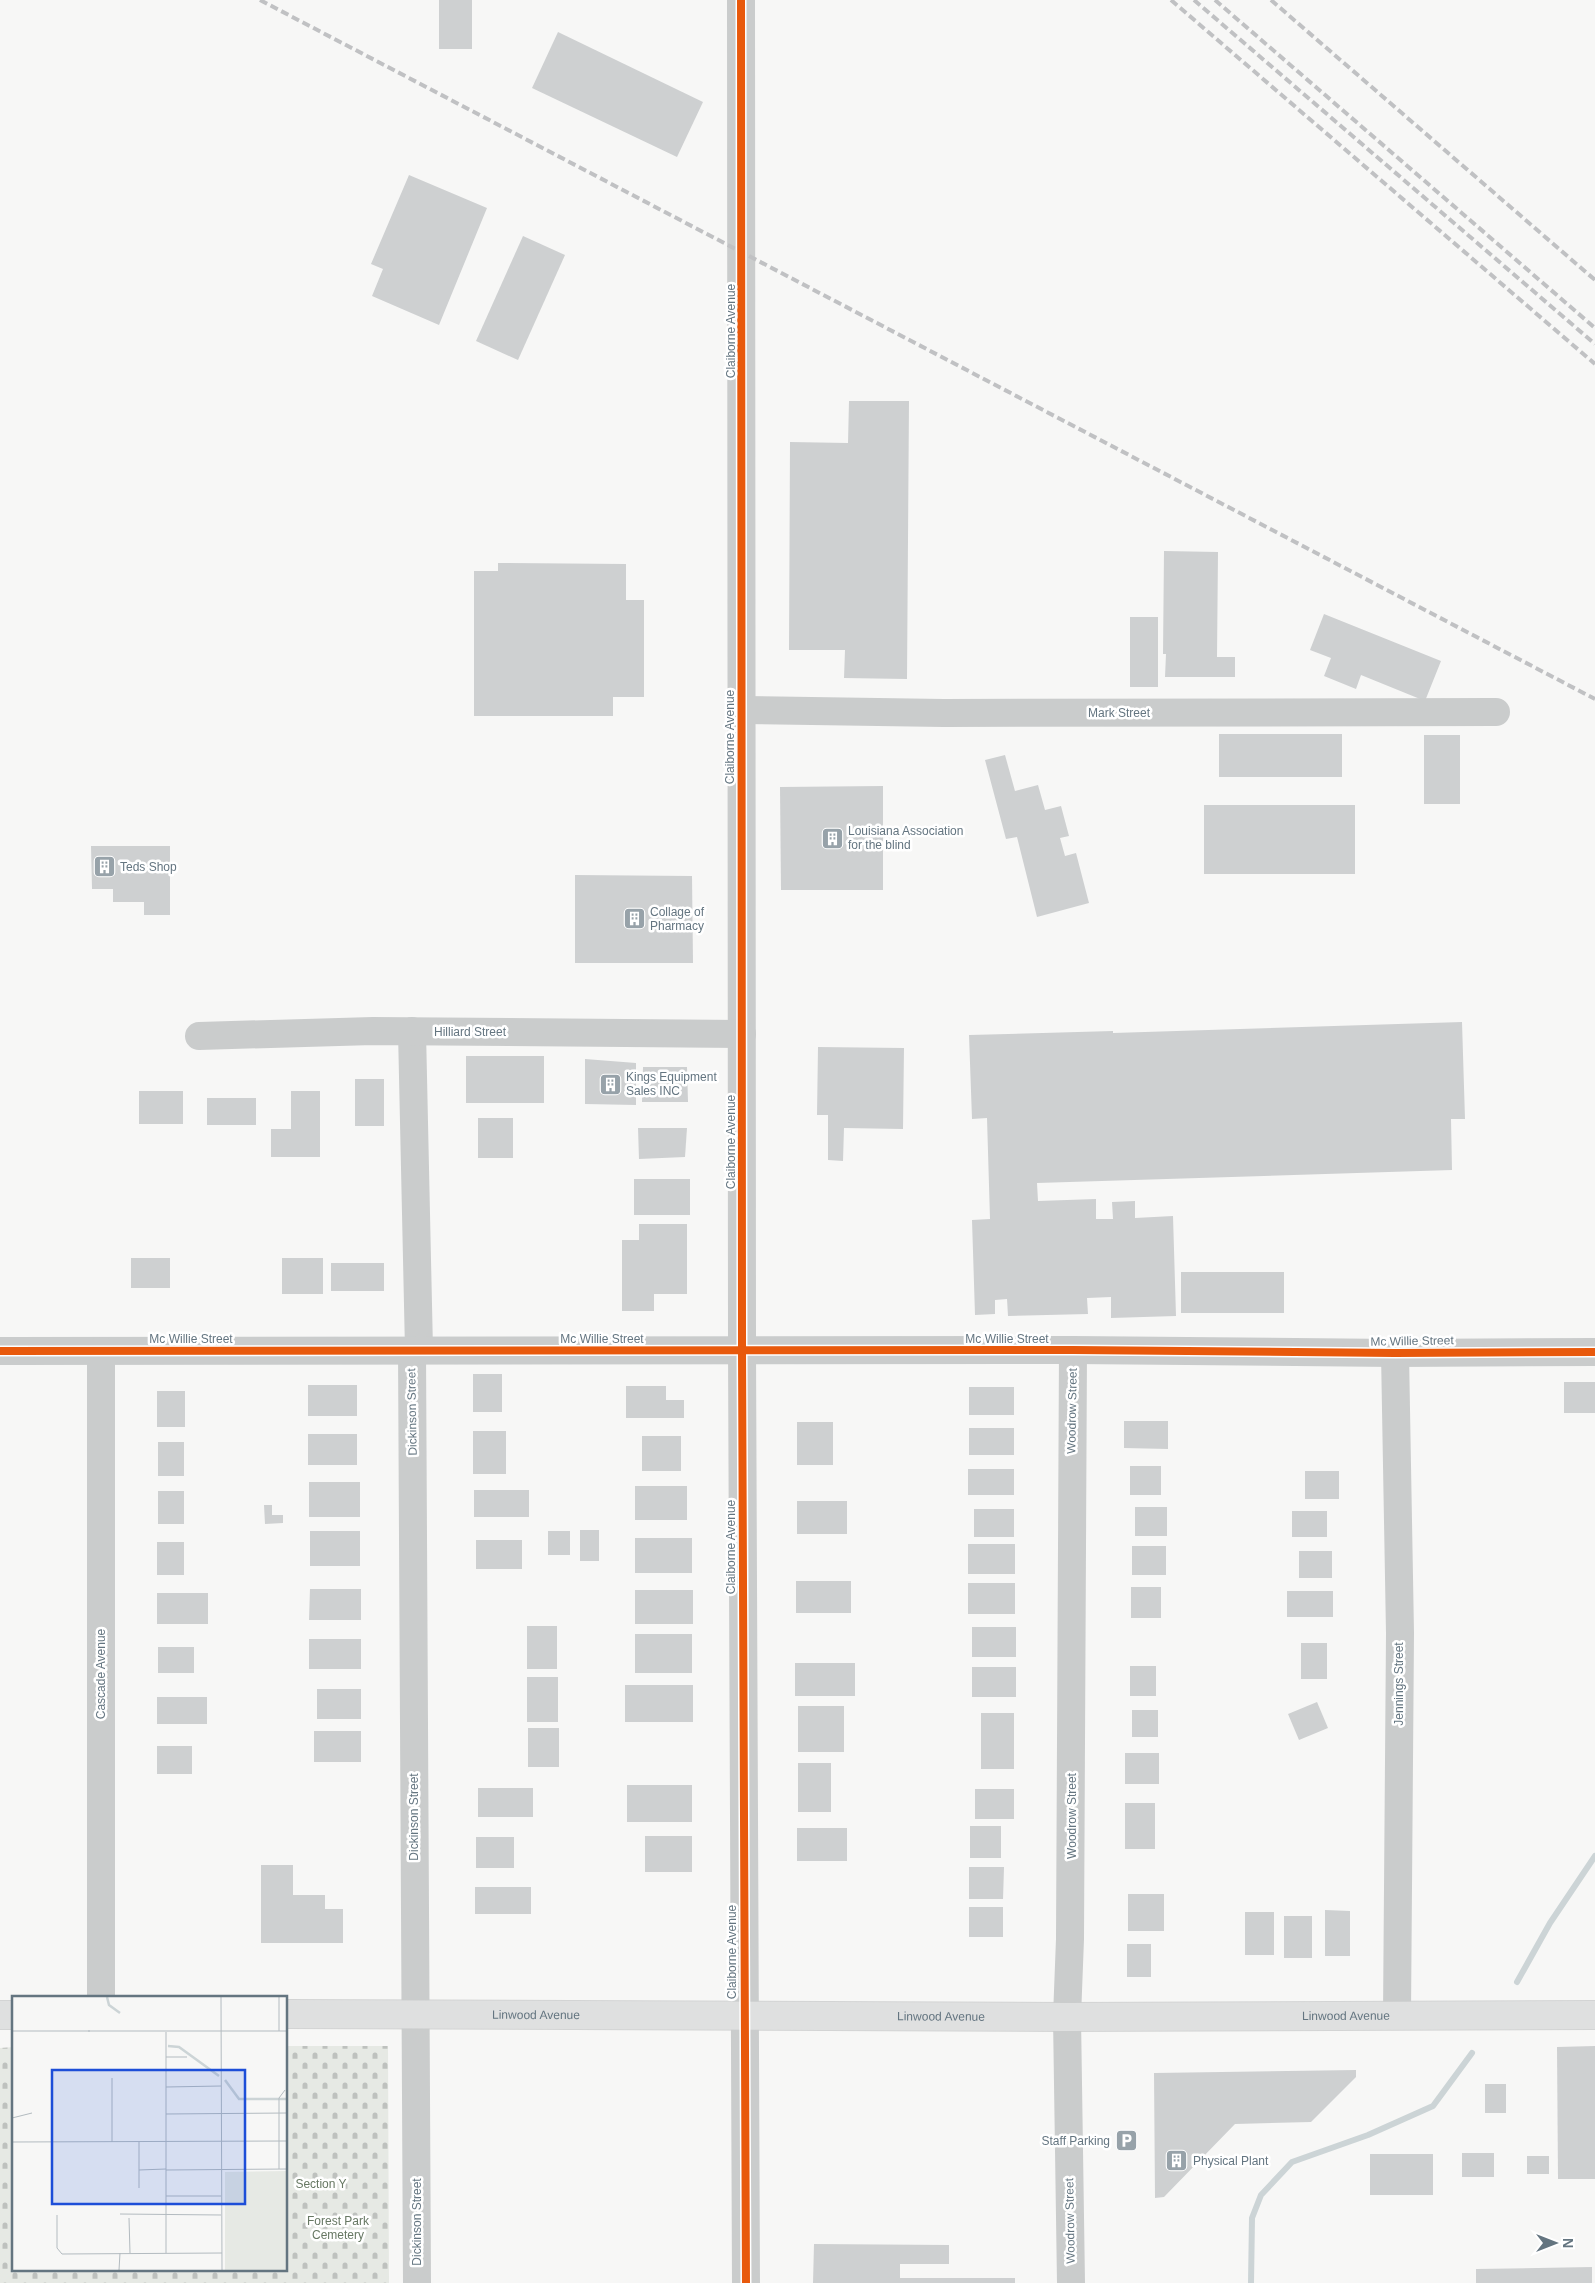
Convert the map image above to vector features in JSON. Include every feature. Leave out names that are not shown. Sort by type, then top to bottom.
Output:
[{"type":"main road","name":"Linwood Avenue","points":[[288,2014],[1066,2017],[1595,2015]]},
{"type":"street","name":"Claiborne Avenue","points":[[741,0],[742,1350],[746,2283]]},
{"type":"street","name":"Mark Street","points":[[742,710],[944,713],[1496,712]]},
{"type":"street","name":"Hilliard Street","points":[[199,1036],[412,1031],[742,1034]]},
{"type":"street","name":"Dickinson Street","points":[[412,1031],[415,1350],[417,2283]]},
{"type":"street","name":"Mc Willie Street","points":[[0,1351],[1073,1350],[1395,1353],[1595,1352]]},
{"type":"street","name":"Woodrow Street","points":[[1071,2283],[1066,2017],[1071,1929],[1073,1350]]},
{"type":"street","name":"Cascade Avenue","points":[[101,1996],[102,1351]]},
{"type":"street","name":"Jennings Street","points":[[1395,1353],[1400,1633],[1397,2015]]},
{"type":"green space","name":"Forest Park Cemetery","points":[[288,2046],[388,2046],[389,2283],[0,2283],[0,2048],[12,2047],[12,2270],[288,2270]]},
{"type":"building","points":[[439,0],[472,0],[472,49],[439,49]]},
{"type":"building","points":[[558,32],[703,102],[677,157],[532,88]]},
{"type":"building","points":[[409,175],[487,208],[439,325],[372,296],[383,269],[371,264]]},
{"type":"building","points":[[523,236],[565,255],[518,360],[476,341]]},
{"type":"building","points":[[849,401],[909,401],[907,679],[844,678],[845,650],[789,650],[790,442],[848,443]]},
{"type":"building","points":[[1164,551],[1218,552],[1217,657],[1235,657],[1235,677],[1165,677],[1166,654],[1163,654]]},
{"type":"building","points":[[498,563],[626,564],[626,600],[644,600],[644,697],[613,697],[613,716],[474,716],[474,571],[498,571]]},
{"type":"building","points":[[1324,614],[1441,661],[1425,701],[1361,675],[1356,689],[1324,676],[1331,658],[1310,650]]},
{"type":"building","points":[[1130,617],[1158,617],[1158,687],[1130,687]]},
{"type":"building","points":[[1219,734],[1342,734],[1342,777],[1219,777]]},
{"type":"building","points":[[1424,735],[1460,735],[1460,804],[1424,804]]},
{"type":"building","points":[[1005,755],[1015,791],[1038,785],[1045,810],[1061,806],[1069,836],[1060,838],[1065,856],[1076,853],[1089,903],[1037,917],[1017,837],[1006,839],[985,760]]},
{"type":"building","name":"Louisiana Association for the blind","points":[[883,786],[883,890],[781,890],[780,787]]},
{"type":"building","points":[[1204,805],[1355,805],[1355,874],[1204,874]]},
{"type":"building","points":[[91,846],[170,846],[170,915],[144,915],[144,902],[113,902],[113,889],[92,889]]},
{"type":"building","name":"Collage of Pharmacy","points":[[575,875],[692,876],[693,963],[575,963]]},
{"type":"building","points":[[1462,1022],[1465,1119],[1451,1119],[1452,1170],[1037,1183],[1038,1201],[1096,1199],[1096,1219],[1113,1219],[1112,1202],[1135,1201],[1135,1218],[1173,1216],[1176,1316],[1111,1318],[1111,1297],[1087,1298],[1088,1314],[1008,1316],[1007,1299],[995,1300],[995,1314],[975,1315],[972,1220],[990,1219],[987,1118],[972,1119],[969,1035],[1113,1031],[1113,1033]]},
{"type":"building","points":[[818,1047],[904,1048],[903,1129],[844,1128],[843,1161],[828,1160],[828,1115],[817,1115]]},
{"type":"building","points":[[466,1056],[544,1056],[544,1103],[466,1103]]},
{"type":"building","name":"Kings Equipment Sales INC","points":[[585,1059],[636,1063],[636,1105],[585,1104]]},
{"type":"building","points":[[643,1067],[687,1067],[688,1102],[642,1102]]},
{"type":"building","points":[[355,1079],[384,1079],[384,1126],[355,1126]]},
{"type":"building","points":[[139,1091],[183,1091],[183,1124],[139,1124]]},
{"type":"building","points":[[291,1091],[320,1091],[320,1157],[271,1157],[271,1129],[291,1129]]},
{"type":"building","points":[[207,1098],[256,1098],[256,1125],[207,1125]]},
{"type":"building","points":[[478,1118],[513,1118],[513,1158],[478,1158]]},
{"type":"building","points":[[638,1128],[687,1128],[685,1157],[639,1159]]},
{"type":"building","points":[[634,1179],[690,1179],[690,1215],[634,1215]]},
{"type":"building","points":[[639,1224],[687,1224],[687,1294],[654,1294],[654,1311],[622,1311],[622,1240],[639,1240]]},
{"type":"building","points":[[131,1258],[170,1258],[170,1288],[131,1288]]},
{"type":"building","points":[[282,1258],[323,1258],[323,1294],[282,1294]]},
{"type":"building","points":[[331,1263],[384,1263],[384,1291],[331,1291]]},
{"type":"building","points":[[1181,1272],[1284,1272],[1284,1313],[1181,1313]]},
{"type":"building","points":[[473,1374],[502,1374],[502,1412],[473,1412]]},
{"type":"building","points":[[1564,1382],[1595,1382],[1595,1413],[1564,1413]]},
{"type":"building","points":[[308,1385],[357,1385],[357,1416],[308,1416]]},
{"type":"building","points":[[626,1386],[666,1386],[666,1400],[684,1400],[684,1418],[626,1418]]},
{"type":"building","points":[[969,1387],[1014,1387],[1014,1415],[969,1415]]},
{"type":"building","points":[[157,1391],[185,1391],[185,1427],[157,1427]]},
{"type":"building","points":[[1124,1421],[1168,1421],[1168,1449],[1124,1448]]},
{"type":"building","points":[[797,1422],[833,1422],[833,1465],[797,1465]]},
{"type":"building","points":[[969,1428],[1014,1428],[1014,1455],[969,1455]]},
{"type":"building","points":[[473,1431],[506,1431],[506,1474],[473,1474]]},
{"type":"building","points":[[308,1434],[357,1434],[357,1465],[308,1465]]},
{"type":"building","points":[[642,1436],[681,1436],[681,1471],[642,1471]]},
{"type":"building","points":[[158,1442],[184,1442],[184,1476],[158,1476]]},
{"type":"building","points":[[1130,1466],[1161,1466],[1161,1495],[1130,1495]]},
{"type":"building","points":[[968,1469],[1014,1469],[1014,1495],[968,1495]]},
{"type":"building","points":[[1305,1471],[1339,1471],[1339,1499],[1305,1499]]},
{"type":"building","points":[[309,1482],[360,1482],[360,1517],[309,1517]]},
{"type":"building","points":[[635,1486],[687,1486],[687,1520],[635,1520]]},
{"type":"building","points":[[474,1490],[529,1490],[529,1517],[474,1517]]},
{"type":"building","points":[[158,1491],[184,1491],[184,1524],[158,1524]]},
{"type":"building","points":[[797,1501],[847,1501],[847,1534],[797,1534]]},
{"type":"building","points":[[264,1505],[272,1505],[272,1515],[283,1515],[283,1523],[265,1524]]},
{"type":"building","points":[[1135,1507],[1167,1507],[1167,1536],[1135,1536]]},
{"type":"building","points":[[974,1509],[1014,1509],[1014,1537],[974,1537]]},
{"type":"building","points":[[1292,1511],[1327,1511],[1327,1537],[1292,1537]]},
{"type":"building","points":[[580,1530],[599,1530],[599,1561],[580,1561]]},
{"type":"building","points":[[310,1531],[360,1531],[360,1566],[310,1566]]},
{"type":"building","points":[[548,1531],[570,1531],[570,1555],[548,1555]]},
{"type":"building","points":[[635,1538],[692,1538],[692,1573],[635,1573]]},
{"type":"building","points":[[476,1540],[522,1540],[522,1569],[476,1569]]},
{"type":"building","points":[[157,1542],[184,1542],[184,1575],[157,1575]]},
{"type":"building","points":[[968,1544],[1015,1544],[1015,1574],[968,1574]]},
{"type":"building","points":[[1132,1546],[1166,1546],[1166,1575],[1132,1575]]},
{"type":"building","points":[[1299,1551],[1332,1551],[1332,1578],[1299,1578]]},
{"type":"building","points":[[796,1581],[851,1581],[851,1613],[796,1613]]},
{"type":"building","points":[[968,1583],[1015,1583],[1015,1614],[968,1614]]},
{"type":"building","points":[[1131,1587],[1161,1587],[1161,1618],[1131,1618]]},
{"type":"building","points":[[310,1589],[361,1589],[361,1620],[309,1620]]},
{"type":"building","points":[[635,1590],[693,1590],[693,1624],[635,1624]]},
{"type":"building","points":[[1287,1591],[1333,1591],[1333,1617],[1287,1617]]},
{"type":"building","points":[[157,1593],[208,1593],[208,1624],[157,1624]]},
{"type":"building","points":[[527,1626],[557,1626],[557,1669],[527,1669]]},
{"type":"building","points":[[972,1627],[1016,1627],[1016,1657],[972,1657]]},
{"type":"building","points":[[635,1634],[692,1634],[692,1673],[635,1673]]},
{"type":"building","points":[[309,1639],[361,1639],[361,1669],[309,1669]]},
{"type":"building","points":[[1301,1643],[1327,1643],[1327,1679],[1301,1679]]},
{"type":"building","points":[[158,1647],[194,1647],[194,1673],[158,1673]]},
{"type":"building","points":[[795,1663],[855,1663],[855,1696],[795,1696]]},
{"type":"building","points":[[1130,1666],[1156,1666],[1156,1696],[1130,1696]]},
{"type":"building","points":[[972,1667],[1016,1667],[1016,1697],[972,1697]]},
{"type":"building","points":[[527,1677],[558,1677],[558,1722],[527,1722]]},
{"type":"building","points":[[625,1685],[693,1685],[693,1722],[625,1722]]},
{"type":"building","points":[[317,1689],[361,1689],[361,1719],[317,1719]]},
{"type":"building","points":[[157,1697],[207,1697],[207,1724],[157,1724]]},
{"type":"building","points":[[1317,1702],[1328,1728],[1299,1740],[1288,1714]]},
{"type":"building","points":[[798,1706],[844,1706],[844,1752],[798,1752]]},
{"type":"building","points":[[1132,1710],[1158,1710],[1158,1737],[1132,1737]]},
{"type":"building","points":[[981,1713],[1014,1713],[1014,1769],[981,1769]]},
{"type":"building","points":[[528,1728],[559,1728],[559,1767],[528,1767]]},
{"type":"building","points":[[314,1731],[361,1731],[361,1762],[314,1762]]},
{"type":"building","points":[[157,1746],[192,1746],[192,1774],[157,1774]]},
{"type":"building","points":[[1125,1753],[1159,1753],[1159,1784],[1125,1784]]},
{"type":"building","points":[[798,1763],[831,1763],[831,1812],[798,1812]]},
{"type":"building","points":[[627,1785],[692,1785],[692,1822],[627,1822]]},
{"type":"building","points":[[478,1788],[533,1788],[533,1817],[478,1817]]},
{"type":"building","points":[[975,1789],[1014,1789],[1014,1819],[975,1819]]},
{"type":"building","points":[[1125,1803],[1155,1803],[1155,1849],[1125,1849]]},
{"type":"building","points":[[970,1826],[1001,1826],[1001,1858],[970,1858]]},
{"type":"building","points":[[797,1828],[847,1828],[847,1861],[797,1861]]},
{"type":"building","points":[[645,1836],[692,1836],[692,1872],[645,1872]]},
{"type":"building","points":[[476,1837],[514,1837],[514,1868],[476,1868]]},
{"type":"building","points":[[261,1865],[293,1865],[293,1895],[325,1895],[325,1909],[343,1909],[343,1943],[261,1943]]},
{"type":"building","points":[[969,1867],[1004,1867],[1003,1899],[969,1899]]},
{"type":"building","points":[[475,1887],[531,1887],[531,1914],[475,1914]]},
{"type":"building","points":[[1128,1894],[1164,1894],[1164,1931],[1128,1931]]},
{"type":"building","points":[[969,1907],[1003,1907],[1003,1937],[969,1937]]},
{"type":"building","points":[[1325,1910],[1350,1911],[1350,1956],[1325,1956]]},
{"type":"building","points":[[1245,1912],[1274,1912],[1274,1955],[1245,1955]]},
{"type":"building","points":[[1284,1916],[1312,1916],[1312,1958],[1284,1958]]},
{"type":"building","points":[[1127,1944],[1151,1944],[1151,1977],[1127,1977]]},
{"type":"building","points":[[1595,2046],[1595,2179],[1558,2179],[1557,2047]]},
{"type":"building","name":"Physical Plant","points":[[1356,2070],[1356,2077],[1311,2122],[1235,2124],[1164,2197],[1155,2198],[1154,2073]]},
{"type":"building","points":[[1485,2084],[1506,2084],[1506,2113],[1485,2113]]},
{"type":"building","points":[[1462,2153],[1494,2153],[1494,2177],[1462,2177]]},
{"type":"building","points":[[1370,2154],[1433,2154],[1433,2195],[1370,2195]]},
{"type":"building","points":[[1527,2156],[1549,2156],[1549,2174],[1527,2174]]},
{"type":"building","points":[[814,2244],[949,2245],[949,2264],[900,2264],[900,2278],[1015,2278],[1015,2283],[813,2283]]},
{"type":"building","points":[[1592,2267],[1592,2283],[1476,2283],[1476,2269]]},
{"type":"waterway","points":[[1517,1982],[1550,1923],[1595,1856]]},
{"type":"waterway","points":[[1251,2283],[1252,2218],[1261,2195],[1292,2162],[1368,2135],[1433,2106],[1472,2053]]},
{"type":"railway","points":[[260,0],[1595,699]]},
{"type":"railway","points":[[1171,0],[1595,364]]},
{"type":"railway","points":[[1194,0],[1595,344]]},
{"type":"railway","points":[[1215,0],[1595,328]]},
{"type":"railway","points":[[1271,0],[1595,280]]},
{"type":"cycle path","points":[[741,0],[742,1350],[746,2283]]},
{"type":"cycle path","points":[[0,1351],[1073,1350],[1395,1353],[1595,1352]]},
{"type":"place","name":"Louisiana Association for the blind","points":[[832,838]]},
{"type":"place","name":"Teds Shop","points":[[104,867]]},
{"type":"place","name":"Collage of Pharmacy","points":[[634,919]]},
{"type":"place","name":"Kings Equipment Sales INC","points":[[610,1084]]},
{"type":"place","name":"Staff Parking","points":[[1126,2141]]},
{"type":"place","name":"Physical Plant","points":[[1177,2161]]},
{"type":"park label","name":"Section Y","points":[[321,2184]]}]
